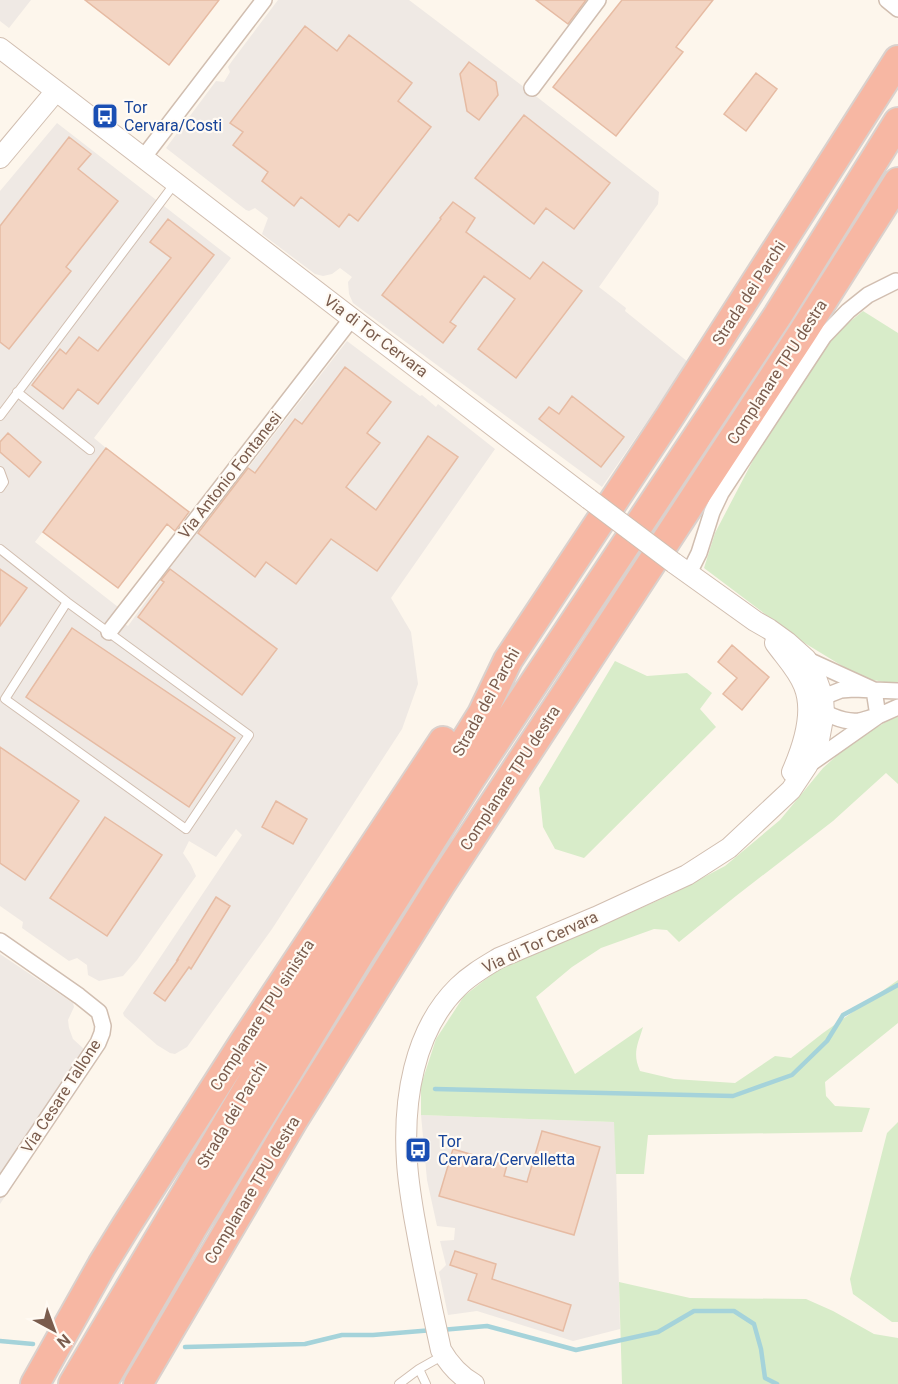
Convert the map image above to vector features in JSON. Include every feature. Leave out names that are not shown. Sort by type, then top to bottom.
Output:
[{"type":"highway","name":"Strada dei Parchi","points":[[73,1384],[266,1058],[482,714],[508,660],[670,416],[898,60]]},
{"type":"highway","name":"Strada dei Parchi","points":[[102,1384],[187,1237],[358,955],[471,778],[778,315],[898,122]]},
{"type":"highway","name":"Complanare TPU destra","points":[[138,1384],[294,1119],[441,884],[804,332],[898,182]]},
{"type":"highway","name":"Complanare TPU sinistra","points":[[35,1384],[102,1265],[250,1032],[467,705],[508,660]]},
{"type":"highway","points":[[19,1384],[91,1259],[126,1226]]},
{"type":"highway","points":[[151,1384],[201,1299],[223,1238]]},
{"type":"street","points":[[143,158],[264,0]]},
{"type":"street","points":[[531,88],[598,0]]},
{"type":"street","points":[[887,0],[898,9]]},
{"type":"street","name":"Via di Tor Cervara","points":[[0,48],[589,499],[681,568],[787,642],[806,659],[815,675],[819,740],[807,766],[791,790],[729,848],[671,883],[499,958],[457,988],[430,1025],[416,1061],[407,1123],[409,1180],[430,1301],[442,1352],[461,1375],[474,1384]]},
{"type":"street","points":[[0,158],[56,92]]},
{"type":"street","points":[[681,568],[699,553],[712,512],[721,493],[819,342],[848,310],[868,295],[896,281]]},
{"type":"street","name":"Via Antonio Fontanesi","points":[[109,632],[352,318]]},
{"type":"street","name":"Via di Tor Cervara","points":[[755,621],[789,661],[805,688],[818,704]]},
{"type":"street","points":[[806,659],[874,690]]},
{"type":"street","points":[[898,691],[841,690],[818,704],[840,719],[857,721],[878,716],[898,707]]},
{"type":"street","points":[[874,690],[878,716]]},
{"type":"street","name":"Via di Tor Cervara","points":[[771,808],[786,785],[799,757],[808,722],[818,704]]},
{"type":"street","points":[[807,766],[878,716]]},
{"type":"street","name":"Via Cesare Tallone","points":[[0,941],[92,1006],[99,1012],[103,1026],[98,1042],[0,1189]]},
{"type":"lane","points":[[0,416],[176,181]]},
{"type":"lane","points":[[18,392],[90,450]]},
{"type":"lane","points":[[0,471],[4,482],[0,488]]},
{"type":"lane","points":[[0,549],[67,602],[249,735],[186,830],[5,699],[67,602]]},
{"type":"lane","points":[[399,1384],[442,1352]]},
{"type":"lane","points":[[419,1369],[426,1384]]},
{"type":"shaded area","points":[[0,0],[31,0],[9,28],[0,21]]},
{"type":"shaded area","points":[[278,0],[409,0],[659,192],[658,204],[599,287],[688,362],[602,487],[353,303],[349,294],[348,282],[352,277],[340,268],[332,274],[323,276],[315,274],[262,234],[268,218],[255,208],[246,210],[166,148],[216,81],[224,82],[230,72],[228,67]]},
{"type":"shaded area","points":[[57,123],[231,258],[94,438],[106,448],[35,542],[118,607],[112,615],[118,620],[128,626],[170,568],[347,341],[420,396],[422,395],[436,407],[438,404],[495,449],[391,598],[411,632],[418,684],[402,729],[272,929],[187,1047],[175,1054],[157,1045],[123,1013],[242,835],[236,829],[216,857],[189,841],[183,853],[196,876],[137,960],[123,976],[99,981],[88,975],[87,965],[77,958],[69,961],[22,928],[23,922],[0,906],[0,191]]},
{"type":"shaded area","points":[[0,954],[73,1003],[74,1007],[68,1020],[69,1028],[73,1039],[85,1050],[90,1069],[0,1204]]},
{"type":"shaded area","points":[[421,1115],[615,1122],[620,1329],[573,1341],[477,1311],[448,1315],[439,1272],[446,1265],[440,1241],[454,1240],[455,1228],[437,1226],[427,1180]]},
{"type":"green space","points":[[863,311],[898,333],[898,684],[862,678],[798,639],[704,568],[715,533],[762,443],[831,337]]},
{"type":"green space","points":[[615,661],[647,676],[687,673],[712,693],[700,709],[716,727],[584,858],[555,849],[543,827],[539,788]]},
{"type":"green space","points":[[898,715],[898,784],[886,773],[833,821],[679,942],[667,930],[654,929],[601,948],[572,967],[536,997],[575,1074],[643,1027],[636,1054],[640,1071],[674,1079],[735,1083],[775,1056],[791,1058],[898,980],[898,1023],[825,1082],[826,1096],[835,1106],[870,1108],[862,1132],[648,1135],[644,1174],[616,1174],[614,1122],[421,1115],[421,1085],[436,1039],[464,996],[504,965],[592,930],[670,895],[725,866],[780,820],[823,768],[853,741]]},
{"type":"green space","points":[[898,1122],[898,1322],[892,1322],[853,1294],[850,1279],[887,1133]]},
{"type":"green space","points":[[619,1282],[690,1298],[806,1299],[874,1334],[898,1338],[898,1384],[622,1384]]},
{"type":"building","points":[[85,0],[219,0],[169,65]]},
{"type":"building","points":[[536,0],[586,0],[568,24]]},
{"type":"building","points":[[622,0],[713,0],[676,47],[683,52],[616,136],[553,87]]},
{"type":"building","points":[[305,26],[337,51],[349,35],[412,83],[398,101],[431,127],[358,221],[349,214],[339,227],[301,197],[294,206],[262,181],[268,172],[233,145],[243,132],[230,123]]},
{"type":"building","points":[[469,62],[496,82],[498,95],[479,120],[467,111],[460,74]]},
{"type":"building","points":[[756,73],[777,89],[746,131],[724,114]]},
{"type":"building","points":[[524,115],[610,183],[574,229],[546,208],[534,224],[475,178]]},
{"type":"building","points":[[69,137],[91,154],[78,169],[118,201],[66,267],[71,271],[9,349],[0,342],[0,226]]},
{"type":"building","points":[[453,202],[475,218],[466,232],[530,279],[543,262],[582,291],[516,378],[478,349],[515,299],[484,276],[450,322],[456,326],[443,343],[382,295]]},
{"type":"building","points":[[168,219],[214,255],[98,404],[78,389],[63,409],[32,385],[60,349],[66,354],[79,337],[98,351],[171,258],[150,242]]},
{"type":"building","points":[[345,367],[391,402],[367,433],[380,443],[346,487],[376,510],[428,436],[458,457],[377,571],[331,539],[296,584],[266,562],[255,577],[198,533],[248,468],[255,473],[295,419],[302,424]]},
{"type":"building","points":[[572,396],[624,437],[601,467],[539,419],[549,407],[559,414]]},
{"type":"building","points":[[8,433],[41,462],[29,477],[0,452],[0,442]]},
{"type":"building","points":[[106,448],[189,512],[175,531],[167,524],[118,588],[43,532]]},
{"type":"building","points":[[0,569],[27,588],[0,626]]},
{"type":"building","points":[[170,569],[277,649],[242,695],[138,617],[164,582],[161,580]]},
{"type":"building","points":[[72,628],[235,738],[189,807],[26,697]]},
{"type":"building","points":[[732,645],[769,677],[742,710],[723,694],[737,678],[718,662]]},
{"type":"building","points":[[0,747],[79,801],[25,880],[0,863]]},
{"type":"building","points":[[276,801],[307,819],[293,844],[262,827]]},
{"type":"building","points":[[105,817],[162,855],[107,936],[50,898]]},
{"type":"building","points":[[216,897],[230,906],[191,969],[189,967],[165,1001],[154,993],[178,960]]},
{"type":"building","points":[[542,1131],[600,1147],[574,1235],[439,1196],[453,1149],[507,1165],[504,1176],[527,1182]]},
{"type":"building","points":[[455,1251],[496,1264],[492,1279],[571,1305],[563,1331],[468,1300],[477,1274],[450,1265]]},
{"type":"waterway","points":[[435,1089],[733,1096],[792,1075],[827,1041],[843,1015],[898,985]]},
{"type":"waterway","points":[[441,1330],[487,1326],[576,1350],[658,1332],[694,1311],[734,1311],[754,1324],[761,1349],[765,1378],[777,1384]]},
{"type":"waterway","points":[[185,1347],[305,1344],[342,1335],[433,1330]]},
{"type":"waterway","points":[[0,1341],[33,1344]]},
{"type":"place","name":"Tor Cervara/Costi","points":[[105,116]]},
{"type":"place","name":"Tor Cervara/Cervelletta","points":[[418,1150]]}]
